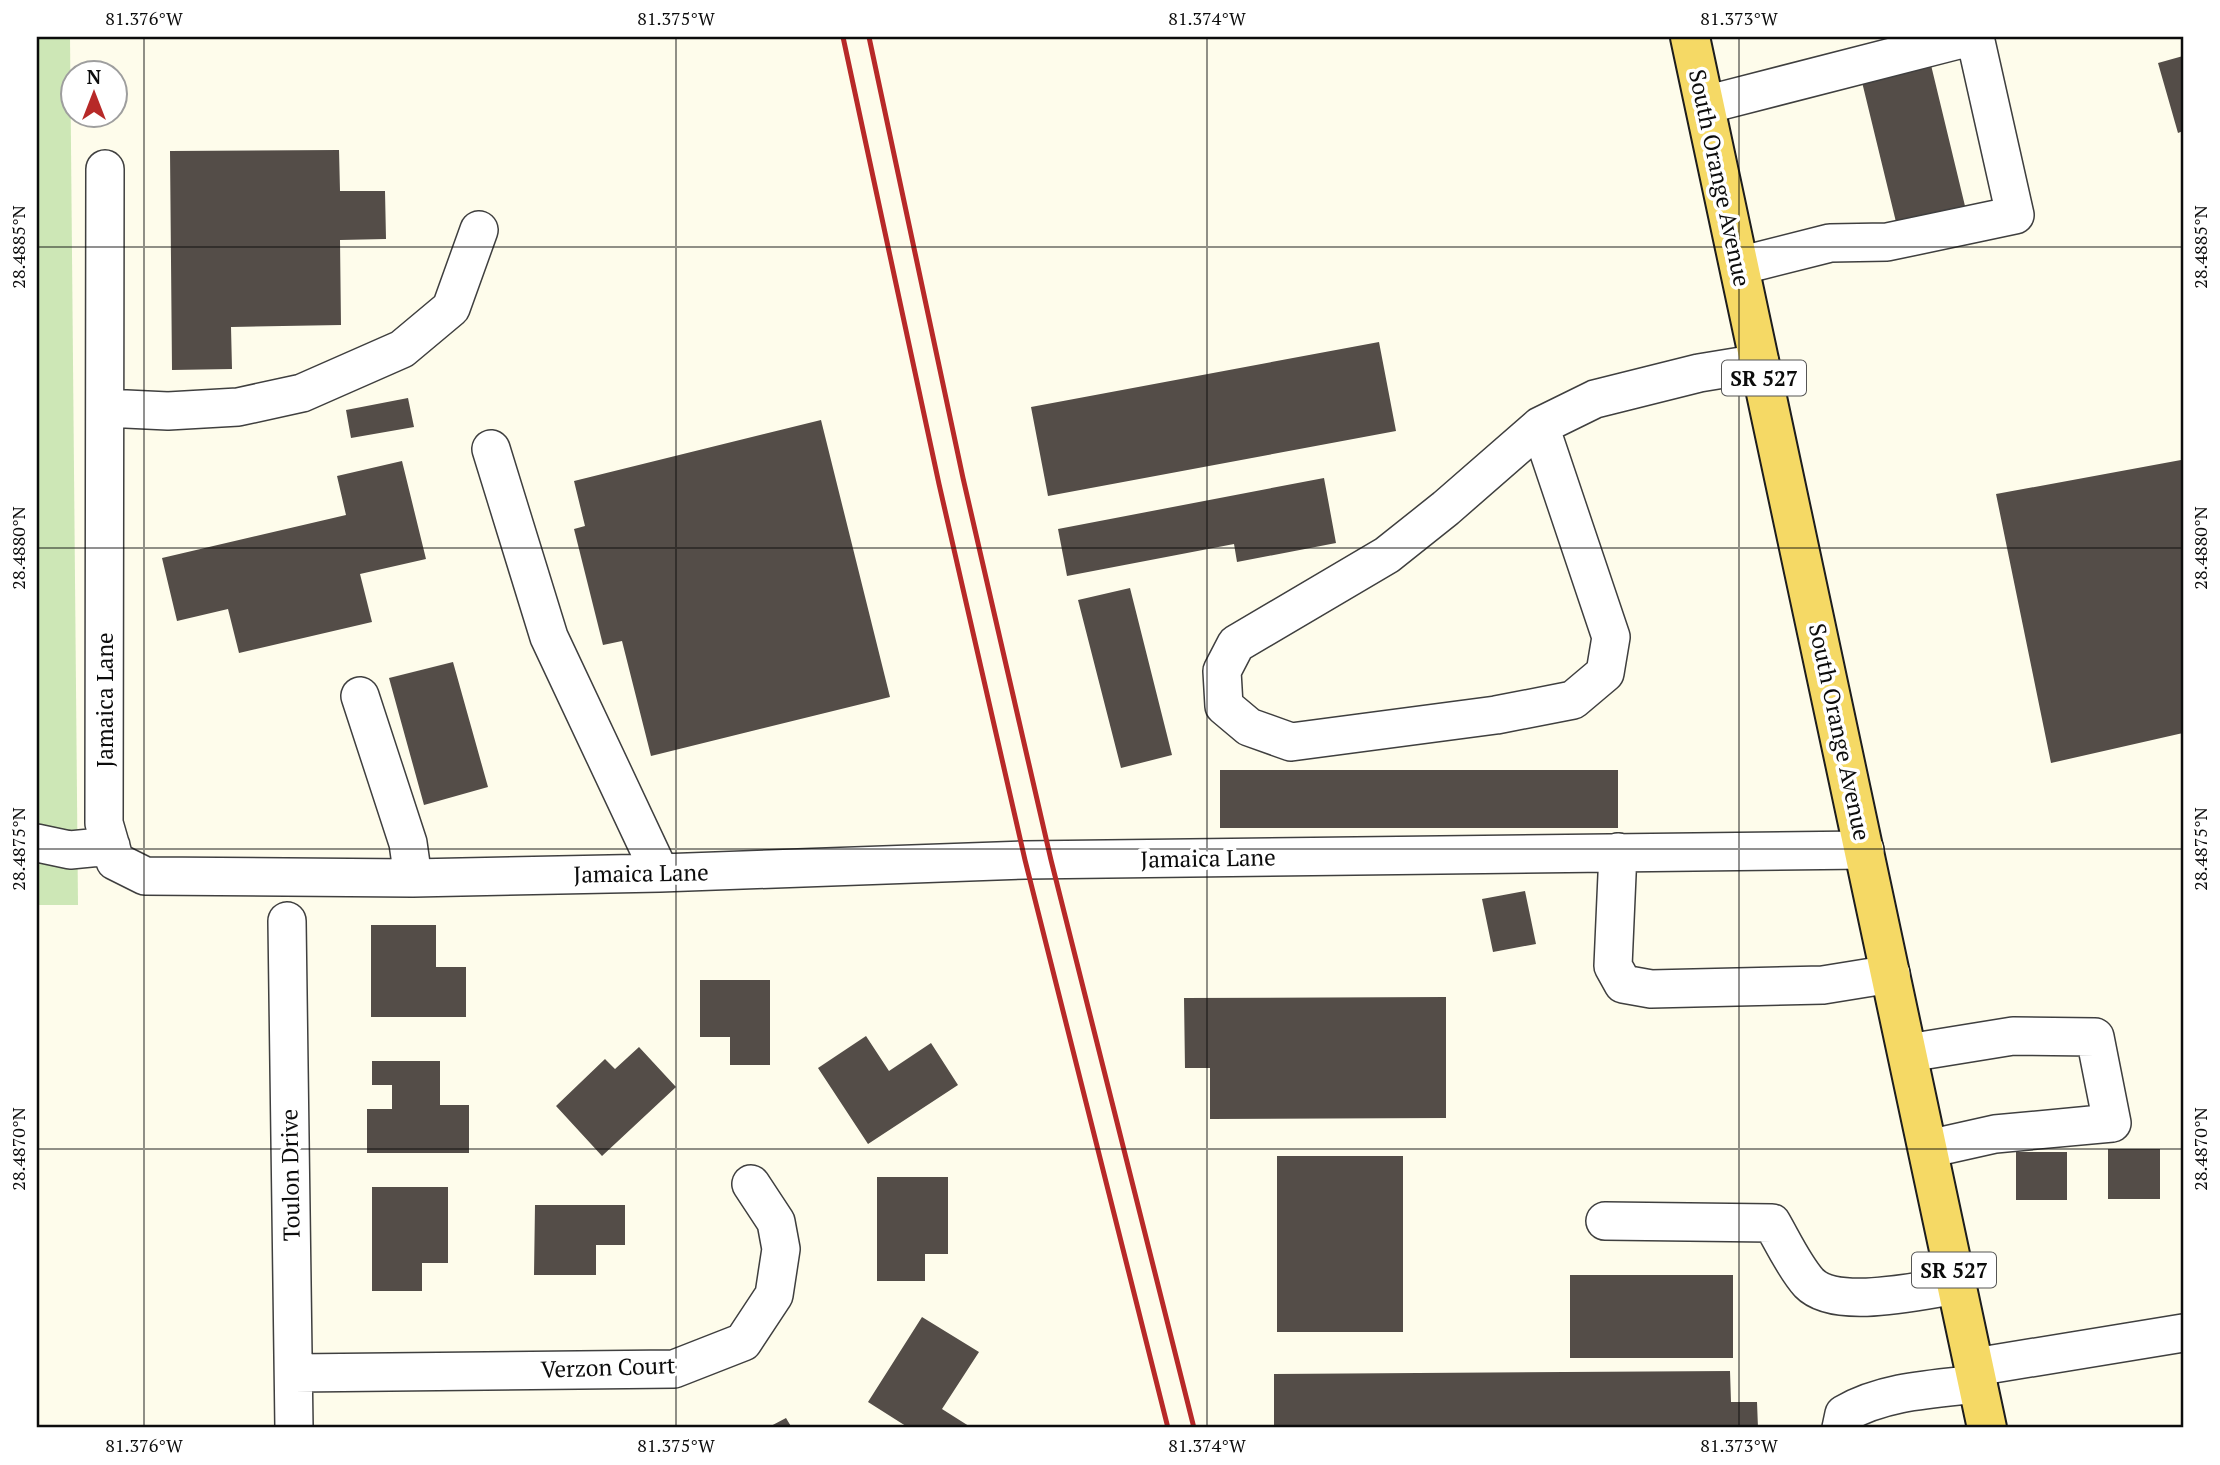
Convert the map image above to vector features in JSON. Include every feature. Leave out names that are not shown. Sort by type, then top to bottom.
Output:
[{"type":"main road","name":"South Orange Avenue","points":[[1690,37],[1987,1428]]},
{"type":"street","points":[[1705,104],[1970,37]]},
{"type":"street","points":[[1739,266],[1830,243],[1888,242],[2015,215],[1976,37]]},
{"type":"street","name":"Jamaica Lane","points":[[105,169],[104,823],[115,861],[145,876],[413,878],[660,873],[1025,860],[1865,850]]},
{"type":"street","points":[[105,408],[168,411],[238,407],[302,393],[402,349],[451,308],[479,230]]},
{"type":"street","points":[[1540,426],[1611,637],[1605,673],[1573,700],[1496,715],[1291,742],[1249,727],[1224,705],[1222,671],[1236,644],[1387,555],[1540,426],[1595,399],[1699,373],[1760,363]]},
{"type":"street","points":[[491,449],[549,637],[660,873]]},
{"type":"street","points":[[360,696],[408,843],[413,878]]},
{"type":"street","points":[[37,843],[70,850],[111,846]]},
{"type":"street","points":[[1618,852],[1613,966],[1623,984],[1651,989],[1823,985],[1891,974]]},
{"type":"street","name":"Toulon Drive","points":[[287,921],[294,1428]]},
{"type":"street","points":[[1908,1053],[2013,1036],[2095,1037],[2112,1123],[1995,1135],[1928,1149]]},
{"type":"street","name":"Verzon Court","points":[[293,1373],[674,1369],[743,1342],[774,1295],[781,1249],[776,1222],[751,1184]]},
{"type":"street","points":[[1605,1221],[1772,1223],[1810,1284],[1835,1296],[1873,1297],[1957,1285]]},
{"type":"street","points":[[1841,1428],[1844,1414],[1862,1403],[1976,1375],[2183,1333]]},
{"type":"green space","points":[[37,37],[70,37],[70,60],[60,60],[60,130],[71,130],[78,905],[37,905]]},
{"type":"building","points":[[2183,56],[2183,131],[2178,133],[2158,63]]},
{"type":"building","points":[[1931,65],[1965,206],[1896,222],[1862,82]]},
{"type":"building","points":[[339,150],[340,191],[385,191],[386,239],[340,240],[341,325],[231,327],[232,369],[172,370],[170,151]]},
{"type":"building","points":[[1379,342],[1396,431],[1048,496],[1031,407]]},
{"type":"building","points":[[408,398],[414,427],[351,438],[346,410]]},
{"type":"building","points":[[821,420],[890,697],[651,756],[622,641],[603,645],[574,529],[585,526],[574,481]]},
{"type":"building","points":[[2181,460],[2183,733],[2051,763],[1996,494]]},
{"type":"building","points":[[402,461],[426,559],[360,574],[372,622],[239,653],[228,609],[177,621],[162,558],[346,515],[337,476]]},
{"type":"building","points":[[1324,478],[1336,543],[1237,562],[1234,544],[1067,576],[1058,529]]},
{"type":"building","points":[[1130,588],[1172,755],[1121,768],[1078,600]]},
{"type":"building","points":[[453,662],[488,787],[424,805],[389,678]]},
{"type":"building","points":[[1220,770],[1618,770],[1618,828],[1220,828]]},
{"type":"building","points":[[1525,891],[1536,944],[1493,952],[1482,899]]},
{"type":"building","points":[[371,925],[436,925],[436,967],[466,967],[466,1017],[371,1017]]},
{"type":"building","points":[[700,980],[770,980],[770,1065],[730,1065],[730,1037],[700,1037]]},
{"type":"building","points":[[1446,997],[1446,1118],[1210,1119],[1210,1068],[1185,1068],[1184,998]]},
{"type":"building","points":[[866,1036],[889,1071],[931,1043],[958,1085],[868,1144],[818,1068]]},
{"type":"building","points":[[639,1047],[676,1087],[602,1156],[556,1106],[605,1059],[615,1069]]},
{"type":"building","points":[[372,1061],[440,1061],[440,1105],[469,1105],[469,1153],[367,1153],[367,1109],[392,1109],[392,1085],[372,1085]]},
{"type":"building","points":[[2108,1149],[2160,1149],[2160,1199],[2108,1199]]},
{"type":"building","points":[[2016,1152],[2067,1152],[2067,1200],[2016,1200]]},
{"type":"building","points":[[1277,1156],[1403,1156],[1403,1332],[1277,1332]]},
{"type":"building","points":[[877,1177],[948,1177],[948,1254],[925,1254],[925,1281],[877,1281]]},
{"type":"building","points":[[372,1187],[448,1187],[448,1263],[422,1263],[422,1291],[372,1291]]},
{"type":"building","points":[[535,1205],[625,1205],[625,1245],[596,1245],[596,1275],[534,1275]]},
{"type":"building","points":[[1570,1275],[1733,1275],[1733,1358],[1570,1358]]},
{"type":"building","points":[[922,1317],[979,1352],[942,1409],[972,1428],[909,1428],[868,1402]]},
{"type":"building","points":[[1730,1371],[1731,1402],[1757,1402],[1758,1428],[1274,1428],[1274,1374]]},
{"type":"building","points":[[786,1418],[792,1428],[767,1428]]},
{"type":"railway","points":[[843,37],[939,484],[1025,860],[1168,1428]]},
{"type":"railway","points":[[869,37],[963,478],[1051,860],[1194,1428]]}]
